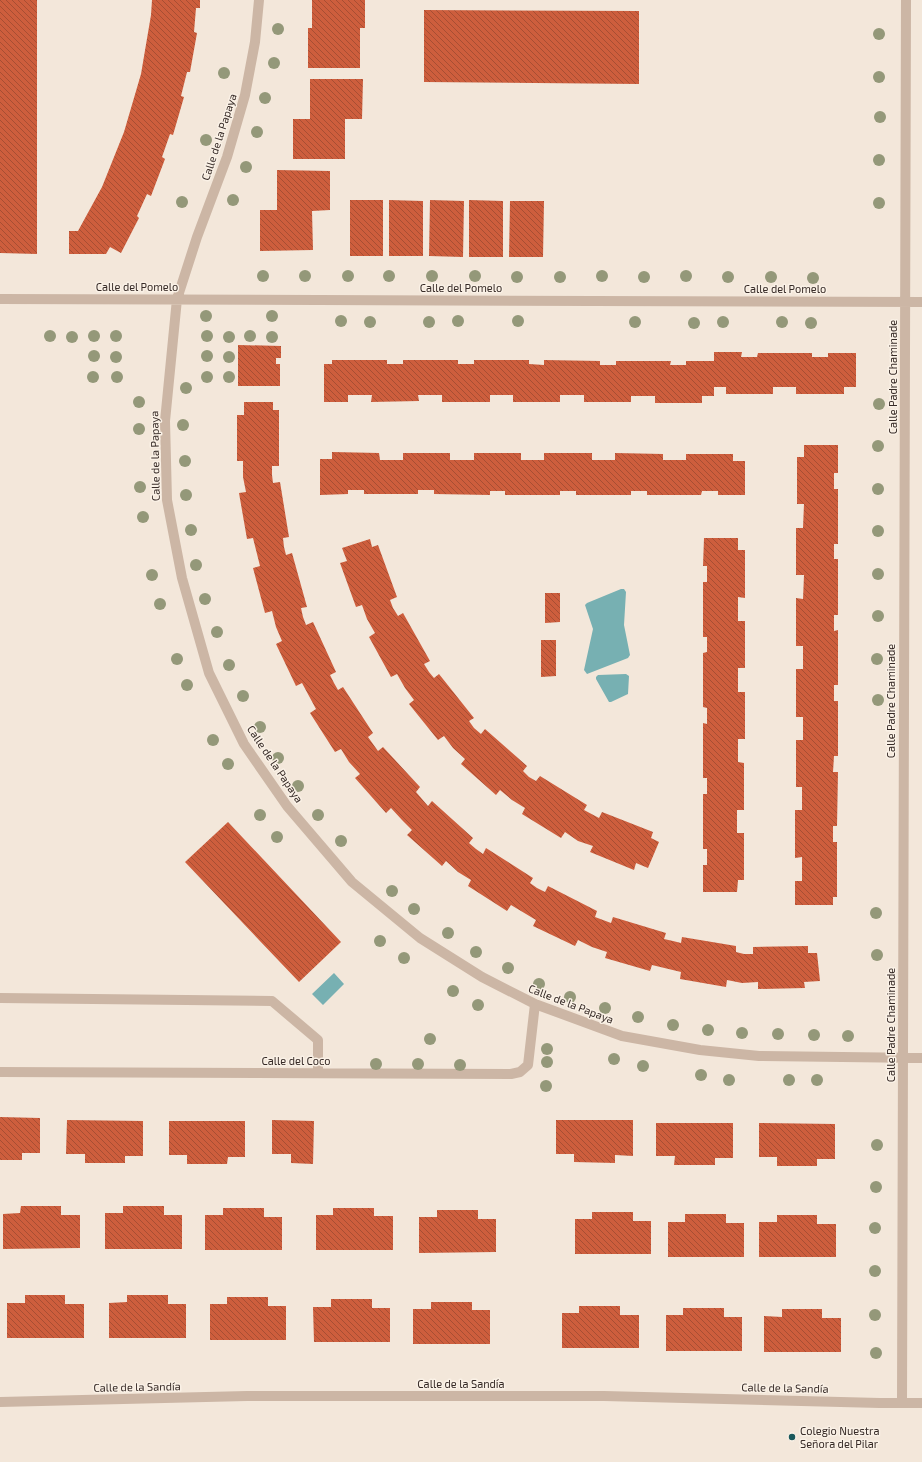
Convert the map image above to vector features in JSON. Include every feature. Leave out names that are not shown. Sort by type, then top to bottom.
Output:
[{"type":"street","name":"Calle de la Papaya","points":[[259,0],[255,42],[245,95],[227,157],[197,237],[177,299],[165,421],[167,500],[182,578],[210,673],[244,744],[287,806],[352,882],[420,938],[482,978],[535,1004],[622,1036],[700,1050],[759,1056],[922,1058]]},
{"type":"street","name":"Calle Padre Chaminade","points":[[902,1402],[906,0]]},
{"type":"street","name":"Calle del Pomelo","points":[[0,299],[922,302]]},
{"type":"street","points":[[0,998],[272,1002],[318,1040],[318,1073]]},
{"type":"street","name":"Calle del Coco","points":[[0,1072],[511,1074],[520,1072],[528,1065],[535,1004]]},
{"type":"street","name":"Calle de la Sandía","points":[[0,1402],[247,1396],[604,1396],[922,1402]]},
{"type":"water","points":[[624,589],[626,592],[624,625],[630,655],[628,658],[587,674],[584,670],[593,629],[585,605]]},
{"type":"water","points":[[626,674],[629,676],[628,694],[609,702],[596,677],[598,675]]},
{"type":"water","points":[[334,973],[344,984],[323,1005],[312,994]]},
{"type":"building","points":[[0,0],[37,0],[37,254],[0,253]]},
{"type":"building","points":[[152,0],[200,0],[200,8],[196,8],[194,32],[197,33],[190,72],[187,72],[181,96],[184,97],[173,135],[170,134],[162,157],[165,159],[151,196],[147,194],[137,216],[139,218],[121,253],[110,247],[106,254],[69,254],[69,231],[78,231],[102,187],[124,132],[141,74],[151,15]]},
{"type":"building","points":[[312,0],[365,0],[365,28],[360,28],[360,68],[308,68],[308,28],[312,28]]},
{"type":"building","points":[[424,10],[639,11],[639,84],[424,82]]},
{"type":"building","points":[[310,79],[363,79],[362,119],[345,119],[345,159],[293,159],[293,119],[310,119]]},
{"type":"building","points":[[277,170],[330,171],[330,210],[312,211],[313,250],[260,251],[260,210],[277,210]]},
{"type":"building","points":[[350,200],[383,200],[383,256],[350,256]]},
{"type":"building","points":[[389,200],[423,201],[423,256],[389,256]]},
{"type":"building","points":[[430,200],[464,201],[463,257],[429,256]]},
{"type":"building","points":[[469,200],[503,201],[503,257],[469,257]]},
{"type":"building","points":[[510,201],[544,201],[543,257],[509,257]]},
{"type":"building","points":[[238,345],[281,346],[281,358],[276,358],[276,364],[280,364],[280,386],[238,386]]},
{"type":"building","points":[[714,352],[742,352],[741,357],[757,357],[758,353],[812,353],[812,357],[828,357],[828,353],[856,353],[856,387],[844,387],[844,394],[796,394],[796,387],[773,387],[773,394],[726,394],[726,387],[714,387],[714,396],[702,396],[702,403],[655,403],[655,396],[631,396],[631,402],[584,402],[584,395],[560,395],[560,402],[513,402],[513,395],[490,395],[490,402],[442,402],[442,395],[418,395],[419,401],[371,402],[372,395],[348,395],[348,402],[324,402],[324,364],[332,364],[332,360],[387,360],[387,364],[403,364],[403,360],[458,360],[458,364],[474,364],[474,360],[529,360],[529,364],[544,365],[544,360],[600,361],[600,365],[616,365],[616,361],[671,361],[670,365],[686,365],[686,361],[714,361]]},
{"type":"building","points":[[244,402],[273,402],[273,410],[279,410],[279,466],[272,466],[273,483],[280,482],[289,537],[283,538],[284,547],[286,555],[292,553],[307,607],[301,608],[306,625],[313,622],[336,672],[330,675],[338,690],[343,687],[373,733],[368,737],[378,751],[383,747],[420,787],[416,792],[428,806],[432,801],[473,838],[469,843],[483,854],[486,848],[533,878],[530,883],[537,888],[545,892],[548,886],[597,911],[595,917],[611,923],[613,917],[666,933],[664,939],[681,943],[682,937],[736,946],[736,952],[744,954],[753,954],[753,947],[808,946],[808,953],[817,953],[820,981],[804,982],[805,988],[758,989],[758,982],[742,983],[727,980],[726,987],[680,979],[681,972],[652,965],[650,971],[605,958],[607,952],[578,940],[575,946],[533,926],[536,920],[511,905],[507,911],[468,886],[471,880],[458,872],[446,861],[442,866],[407,835],[412,830],[391,808],[386,813],[355,778],[360,774],[349,762],[341,749],[335,752],[310,713],[316,709],[302,683],[296,686],[276,644],[282,641],[276,627],[272,611],[265,613],[253,568],[260,566],[253,538],[247,539],[239,493],[246,492],[243,477],[243,461],[237,461],[237,415],[244,415]]},
{"type":"building","points":[[804,445],[838,445],[838,473],[834,473],[834,489],[838,489],[838,544],[834,544],[834,559],[838,559],[838,615],[834,615],[834,631],[838,630],[838,685],[834,685],[834,701],[838,701],[838,756],[834,756],[833,772],[838,772],[837,826],[833,826],[833,842],[837,842],[837,897],[833,897],[833,905],[795,905],[795,881],[802,881],[802,857],[795,858],[795,810],[802,810],[802,787],[796,787],[796,740],[803,740],[803,717],[796,717],[796,669],[803,669],[803,646],[796,646],[796,598],[803,599],[804,575],[796,575],[796,528],[803,528],[804,504],[797,504],[797,457],[804,457]]},
{"type":"building","points":[[332,452],[379,453],[380,460],[403,460],[403,453],[450,453],[450,460],[474,460],[474,453],[521,453],[521,460],[544,460],[544,453],[592,453],[592,460],[615,460],[615,453],[663,454],[663,460],[686,460],[686,454],[733,454],[733,461],[745,461],[745,495],[718,495],[718,491],[702,491],[701,495],[647,495],[647,491],[631,491],[631,495],[576,495],[576,491],[560,491],[560,495],[505,495],[505,491],[490,491],[490,495],[434,494],[434,490],[418,490],[418,494],[364,494],[364,490],[348,490],[348,494],[320,495],[320,459],[332,459]]},
{"type":"building","points":[[704,538],[738,538],[738,550],[745,550],[745,598],[738,597],[738,621],[745,621],[745,668],[738,668],[738,692],[745,692],[745,739],[738,739],[738,762],[744,763],[744,810],[737,810],[737,833],[744,833],[744,880],[738,880],[737,892],[703,892],[703,865],[707,865],[707,849],[703,849],[703,794],[707,794],[707,778],[703,778],[703,723],[707,724],[707,708],[703,707],[703,653],[707,652],[707,637],[703,637],[703,582],[707,582],[707,566],[703,566]]},
{"type":"building","points":[[370,539],[372,547],[378,545],[397,597],[390,600],[393,608],[398,616],[403,613],[430,661],[424,664],[429,672],[434,678],[439,674],[474,718],[469,721],[474,728],[481,734],[485,729],[527,766],[523,771],[529,777],[536,781],[540,776],[587,805],[584,810],[599,818],[602,812],[653,832],[651,838],[659,842],[648,868],[636,863],[634,870],[590,852],[593,846],[578,841],[565,832],[561,838],[522,814],[525,808],[500,790],[496,795],[461,764],[465,759],[453,748],[444,736],[438,740],[409,704],[414,700],[397,674],[391,677],[369,637],[375,633],[367,619],[362,605],[356,607],[340,563],[347,561],[342,548]]},
{"type":"building","points":[[545,593],[560,593],[560,622],[545,623]]},
{"type":"building","points":[[541,640],[556,640],[556,676],[541,677]]},
{"type":"building","points":[[228,822],[341,942],[299,982],[185,862]]},
{"type":"building","points":[[0,1117],[40,1118],[40,1153],[22,1153],[22,1160],[0,1160]]},
{"type":"building","points":[[67,1120],[143,1121],[143,1156],[125,1156],[125,1163],[85,1163],[85,1154],[66,1154]]},
{"type":"building","points":[[272,1120],[314,1121],[313,1164],[291,1163],[291,1154],[272,1154]]},
{"type":"building","points":[[556,1120],[633,1120],[633,1156],[615,1155],[615,1163],[574,1162],[574,1154],[556,1154]]},
{"type":"building","points":[[169,1121],[245,1121],[245,1157],[228,1157],[227,1164],[187,1164],[187,1155],[169,1155]]},
{"type":"building","points":[[656,1123],[733,1123],[733,1158],[715,1158],[715,1165],[674,1165],[675,1156],[656,1156]]},
{"type":"building","points":[[759,1123],[835,1124],[835,1159],[817,1159],[817,1166],[777,1166],[777,1157],[759,1157]]},
{"type":"building","points":[[21,1206],[61,1206],[61,1215],[80,1215],[80,1248],[3,1249],[3,1214],[20,1213]]},
{"type":"building","points":[[123,1206],[164,1206],[164,1215],[182,1215],[182,1249],[105,1249],[105,1213],[123,1213]]},
{"type":"building","points":[[223,1208],[264,1208],[264,1217],[282,1217],[282,1250],[205,1250],[205,1215],[223,1215]]},
{"type":"building","points":[[333,1208],[374,1208],[374,1216],[393,1216],[393,1250],[316,1250],[316,1215],[333,1215]]},
{"type":"building","points":[[437,1210],[478,1210],[478,1219],[496,1219],[496,1252],[419,1253],[419,1217],[437,1217]]},
{"type":"building","points":[[592,1212],[633,1212],[633,1221],[651,1221],[651,1254],[575,1254],[575,1219],[592,1219]]},
{"type":"building","points":[[685,1214],[726,1214],[726,1223],[744,1223],[744,1257],[668,1257],[668,1222],[685,1222]]},
{"type":"building","points":[[777,1215],[817,1215],[817,1224],[836,1224],[836,1257],[759,1257],[759,1222],[777,1222]]},
{"type":"building","points":[[25,1295],[65,1295],[65,1304],[84,1304],[84,1338],[7,1338],[7,1303],[25,1303]]},
{"type":"building","points":[[127,1295],[168,1295],[168,1304],[186,1304],[186,1338],[109,1338],[109,1303],[127,1302]]},
{"type":"building","points":[[227,1297],[268,1297],[268,1306],[286,1306],[286,1340],[210,1340],[210,1304],[227,1304]]},
{"type":"building","points":[[331,1299],[372,1299],[372,1308],[390,1308],[390,1342],[314,1342],[313,1307],[331,1307]]},
{"type":"building","points":[[431,1302],[472,1302],[472,1310],[490,1310],[490,1344],[413,1344],[413,1309],[431,1309]]},
{"type":"building","points":[[579,1306],[620,1306],[620,1315],[639,1315],[639,1348],[562,1348],[562,1313],[579,1313]]},
{"type":"building","points":[[683,1308],[724,1308],[724,1317],[742,1317],[742,1351],[666,1351],[666,1315],[683,1315]]},
{"type":"building","points":[[782,1309],[822,1309],[822,1318],[841,1318],[841,1352],[764,1352],[764,1316],[782,1317]]},
{"type":"place","name":"Colegio Nuestra Señora del Pilar","points":[[792,1437]]}]
